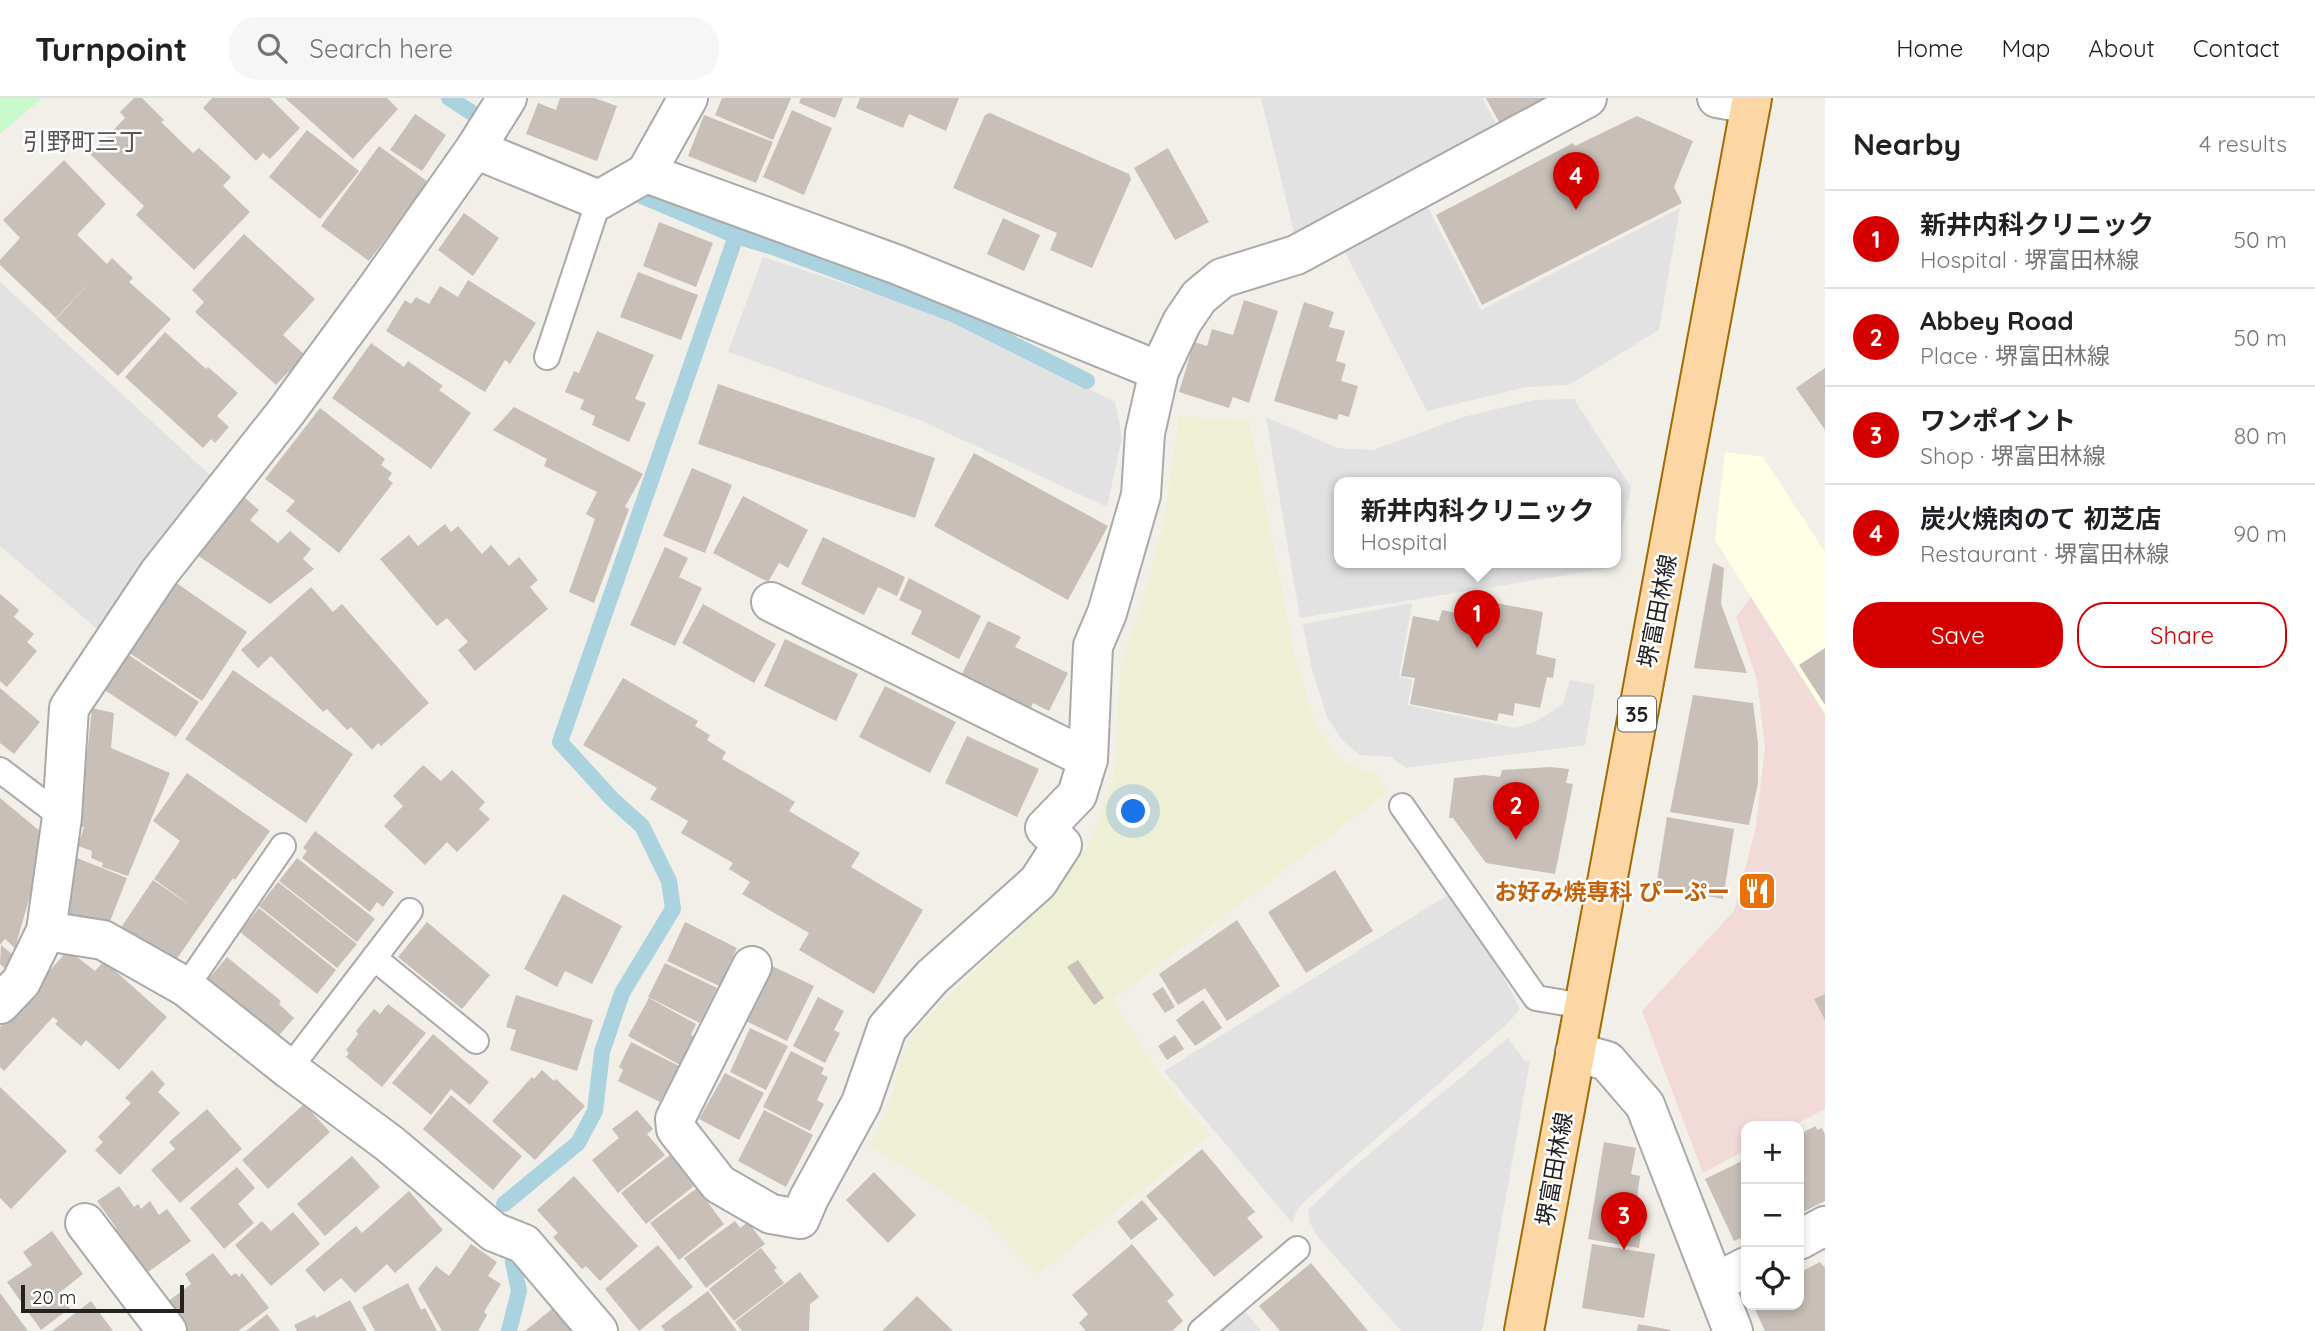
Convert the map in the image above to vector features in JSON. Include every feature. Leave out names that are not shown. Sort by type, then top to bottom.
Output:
[{"type":"main road","name":"堺富田林線","points":[[1524,1331],[1740,100]]},
{"type":"street","points":[[0,1004],[20,982],[46,931],[62,817],[69,708],[159,573],[286,412],[475,149],[507,98]]},
{"type":"street","points":[[475,149],[599,200],[646,173],[688,98]]},
{"type":"street","points":[[752,966],[675,1119],[676,1129],[719,1184],[771,1214],[800,1219],[861,1103],[887,1028],[932,977],[1038,882],[1062,845],[1045,828],[1077,795],[1088,759],[1093,646],[1107,613],[1141,495],[1144,433],[1159,371],[1182,322],[1199,297],[1222,278],[1296,255],[1586,98]]},
{"type":"street","points":[[646,173],[898,265],[1159,371]]},
{"type":"street","points":[[771,602],[1088,759]]},
{"type":"street","points":[[46,931],[103,940],[186,987],[289,1069],[390,1144],[494,1232],[524,1244],[597,1331]]},
{"type":"street","points":[[1575,1052],[1607,1061],[1645,1105],[1730,1275],[1733,1331]]},
{"type":"street","points":[[85,1223],[167,1331]]},
{"type":"street","points":[[1804,1237],[1825,1226]]},
{"type":"lane","points":[[547,357],[599,200]]},
{"type":"lane","points":[[0,770],[62,817]]},
{"type":"lane","points":[[1402,806],[1536,998],[1583,1006]]},
{"type":"lane","points":[[186,987],[283,846]]},
{"type":"lane","points":[[289,1069],[410,911]]},
{"type":"lane","points":[[374,958],[476,1041]]},
{"type":"lane","points":[[1201,1331],[1297,1249]]},
{"type":"shaded area","points":[[1261,98],[1482,98],[1499,130],[1295,236]]},
{"type":"shaded area","points":[[1427,206],[1481,310],[1680,208],[1659,330],[1569,385],[1526,387],[1427,411],[1344,250]]},
{"type":"shaded area","points":[[763,257],[953,319],[1115,402],[1122,437],[1107,507],[922,421],[728,352]]},
{"type":"shaded area","points":[[0,282],[211,476],[98,630],[0,546]]},
{"type":"shaded area","points":[[1574,399],[1631,487],[1621,537],[1621,477],[1334,477],[1334,568],[1609,568],[1300,618],[1266,417],[1337,448],[1373,450],[1463,417],[1534,400]]},
{"type":"shaded area","points":[[1179,416],[1249,420],[1294,652],[1315,724],[1339,761],[1377,775],[1388,792],[1112,1000],[1160,1075],[1210,1135],[1037,1275],[981,1215],[870,1146],[890,1104],[900,1064],[911,1036],[1050,898],[1086,850],[1114,779],[1120,669],[1149,580],[1164,521]]},
{"type":"shaded area","points":[[1725,452],[1763,457],[1825,552],[1825,714],[1715,540]]},
{"type":"shaded area","points":[[1751,597],[1825,714],[1825,1109],[1802,1121],[1741,1121],[1741,1153],[1703,1173],[1642,1011],[1734,911],[1756,826],[1765,747],[1757,680],[1736,617]]},
{"type":"shaded area","points":[[1412,603],[1399,677],[1412,680],[1408,705],[1515,728],[1537,721],[1563,704],[1570,680],[1595,685],[1585,745],[1406,768],[1391,757],[1360,755],[1343,741],[1327,717],[1311,666],[1303,624]]},
{"type":"shaded area","points":[[1448,895],[1500,970],[1520,1009],[1508,1023],[1307,1199],[1297,1210],[1292,1223],[1164,1071]]},
{"type":"shaded area","points":[[1508,1038],[1525,1061],[1530,1061],[1482,1331],[1401,1331],[1317,1236],[1310,1223],[1308,1210],[1350,1170]]},
{"type":"shaded area","points":[[1243,1309],[1261,1331],[1217,1331]]},
{"type":"green space","points":[[0,98],[42,98],[0,134]]},
{"type":"building","points":[[134,98],[142,98],[164,120],[161,122],[193,153],[199,148],[231,177],[223,186],[250,212],[194,270],[136,215],[144,206],[90,154],[125,118],[120,112]]},
{"type":"building","points":[[212,98],[270,98],[300,128],[270,159],[263,153],[256,161],[203,108]]},
{"type":"building","points":[[285,98],[387,98],[398,109],[353,159]]},
{"type":"building","points":[[560,98],[594,98],[617,106],[597,161],[526,134],[538,103],[556,110]]},
{"type":"building","points":[[722,98],[791,98],[773,140],[715,115]]},
{"type":"building","points":[[801,98],[843,98],[835,118],[799,103]]},
{"type":"building","points":[[860,98],[959,98],[946,131],[909,114],[903,128],[856,108]]},
{"type":"building","points":[[1486,98],[1549,98],[1500,124]]},
{"type":"building","points":[[792,110],[832,128],[804,195],[763,177]]},
{"type":"building","points":[[990,113],[1129,174],[1131,179],[1092,268],[1050,250],[1057,233],[953,188],[985,115]]},
{"type":"building","points":[[415,114],[446,135],[422,171],[390,150]]},
{"type":"building","points":[[704,115],[773,142],[756,183],[688,156]]},
{"type":"building","points":[[1637,116],[1693,141],[1674,187],[1682,203],[1482,305],[1436,215],[1573,143],[1575,146]]},
{"type":"building","points":[[307,130],[359,171],[320,219],[269,177]]},
{"type":"building","points":[[379,146],[428,182],[369,261],[321,226]]},
{"type":"building","points":[[1168,148],[1209,222],[1175,240],[1134,168]]},
{"type":"building","points":[[64,160],[106,204],[77,235],[107,264],[112,258],[133,278],[129,282],[171,319],[118,376],[56,319],[98,274],[56,318],[0,265],[0,260],[20,238],[3,220]]},
{"type":"building","points":[[464,213],[499,238],[473,276],[438,250]]},
{"type":"building","points":[[1003,218],[1040,235],[1024,271],[987,254]]},
{"type":"building","points":[[659,222],[713,243],[696,287],[643,266]]},
{"type":"building","points":[[244,234],[315,299],[283,335],[305,355],[276,385],[195,312],[204,302],[192,290]]},
{"type":"building","points":[[638,272],[698,295],[681,340],[620,317]]},
{"type":"building","points":[[468,280],[536,323],[510,364],[505,360],[485,392],[386,331],[405,300],[411,304],[416,297],[429,304],[440,286],[458,297]]},
{"type":"building","points":[[1244,300],[1278,311],[1249,403],[1233,397],[1229,408],[1179,392],[1194,342],[1207,346],[1212,329],[1233,335]]},
{"type":"building","points":[[1304,302],[1334,312],[1329,327],[1345,331],[1336,361],[1346,364],[1341,381],[1358,386],[1349,417],[1339,414],[1337,420],[1274,401]]},
{"type":"building","points":[[597,331],[654,355],[635,399],[646,403],[629,442],[592,425],[595,416],[580,409],[584,400],[565,392],[574,371],[579,373]]},
{"type":"building","points":[[165,332],[206,369],[208,367],[238,393],[217,416],[229,427],[215,443],[211,439],[203,448],[125,377]]},
{"type":"building","points":[[371,343],[404,367],[408,361],[443,386],[439,390],[471,413],[431,469],[332,398]]},
{"type":"building","points":[[1825,368],[1825,430],[1796,388]]},
{"type":"building","points":[[718,384],[935,458],[915,518],[698,444]]},
{"type":"building","points":[[514,407],[643,474],[625,507],[629,509],[594,603],[569,592],[595,519],[586,514],[597,492],[544,466],[547,459],[493,430]]},
{"type":"building","points":[[320,408],[385,459],[381,465],[392,473],[388,479],[393,483],[339,553],[286,511],[295,501],[265,479]]},
{"type":"building","points":[[974,453],[1108,526],[1068,600],[934,526]]},
{"type":"building","points":[[692,468],[732,485],[705,553],[663,536]]},
{"type":"building","points":[[243,496],[259,510],[250,520],[278,543],[290,531],[311,549],[303,559],[314,569],[270,604],[194,553]]},
{"type":"building","points":[[743,496],[808,530],[788,568],[779,563],[768,582],[713,553]]},
{"type":"building","points":[[445,524],[451,532],[458,526],[482,554],[491,545],[509,566],[519,557],[538,580],[530,587],[548,609],[475,671],[458,650],[468,642],[447,618],[437,626],[380,559],[409,535],[418,546]]},
{"type":"building","points":[[823,537],[905,577],[897,596],[878,587],[864,615],[801,584]]},
{"type":"building","points":[[665,547],[688,558],[679,577],[702,588],[675,646],[630,625]]},
{"type":"building","points":[[1713,563],[1724,568],[1721,604],[1747,673],[1694,668]]},
{"type":"building","points":[[909,578],[981,616],[959,659],[911,634],[922,611],[899,600]]},
{"type":"building","points":[[175,582],[247,632],[202,701],[128,652]]},
{"type":"building","points":[[311,587],[333,612],[342,604],[429,703],[381,746],[378,743],[372,750],[351,727],[347,730],[327,709],[323,712],[271,656],[258,668],[241,650]]},
{"type":"building","points":[[0,594],[19,610],[14,617],[34,634],[27,642],[37,651],[7,687],[0,681]]},
{"type":"building","points":[[1496,603],[1543,612],[1536,654],[1556,659],[1553,678],[1547,677],[1540,708],[1515,703],[1513,716],[1499,713],[1497,721],[1410,704],[1415,678],[1401,676],[1413,616],[1439,621],[1442,610],[1492,621]]},
{"type":"building","points":[[703,604],[776,644],[754,683],[682,643]]},
{"type":"building","points":[[988,621],[1021,637],[1015,647],[1068,673],[1049,711],[1033,703],[1030,710],[962,674]]},
{"type":"building","points":[[785,639],[858,674],[836,721],[764,686]]},
{"type":"building","points":[[1825,648],[1825,705],[1799,665]]},
{"type":"building","points":[[126,653],[199,702],[176,737],[103,689]]},
{"type":"building","points":[[233,670],[353,754],[306,823],[185,739]]},
{"type":"building","points":[[623,678],[698,721],[695,726],[710,735],[707,740],[726,752],[722,759],[795,802],[789,811],[860,853],[851,867],[923,910],[874,994],[799,950],[809,933],[742,894],[750,882],[729,869],[733,863],[681,833],[688,821],[650,799],[657,788],[583,745]]},
{"type":"building","points":[[885,686],[956,722],[930,773],[859,737]]},
{"type":"building","points":[[0,688],[40,722],[14,754],[0,743]]},
{"type":"building","points":[[1693,695],[1753,703],[1758,743],[1758,783],[1749,825],[1670,812]]},
{"type":"building","points":[[92,708],[114,713],[111,748],[170,773],[128,876],[102,867],[103,863],[91,858],[92,851],[78,846],[84,827],[81,826],[83,792]]},
{"type":"building","points":[[967,736],[1039,769],[1017,817],[945,783]]},
{"type":"building","points":[[423,765],[441,781],[452,770],[485,802],[479,809],[490,819],[457,852],[447,842],[425,865],[384,826],[403,806],[393,796]]},
{"type":"building","points":[[1550,767],[1569,769],[1566,783],[1573,784],[1555,874],[1486,863],[1453,818],[1449,818],[1454,778],[1485,775],[1500,777],[1502,770]]},
{"type":"building","points":[[187,773],[270,831],[235,880],[233,878],[176,960],[120,929],[153,880],[194,908],[154,879],[180,841],[153,821]]},
{"type":"building","points":[[0,798],[47,837],[15,948],[5,939],[0,945]]},
{"type":"building","points":[[1667,817],[1734,829],[1723,899],[1656,887]]},
{"type":"building","points":[[315,831],[394,892],[383,907],[377,902],[370,912],[302,858],[307,851],[303,848]]},
{"type":"building","points":[[77,858],[127,878],[107,929],[56,909]]},
{"type":"building","points":[[297,858],[375,919],[357,942],[279,881]]},
{"type":"building","points":[[1335,870],[1373,931],[1306,973],[1268,912]]},
{"type":"building","points":[[278,882],[357,944],[337,968],[259,906]]},
{"type":"building","points":[[563,894],[622,926],[592,984],[565,971],[557,987],[524,969]]},
{"type":"building","points":[[259,908],[336,970],[317,994],[240,932]]},
{"type":"building","points":[[1237,920],[1280,986],[1227,1021],[1205,988],[1178,1005],[1159,974]]},
{"type":"building","points":[[427,922],[490,975],[462,1009],[398,957]]},
{"type":"building","points":[[685,922],[737,948],[719,986],[667,961]]},
{"type":"building","points":[[1,945],[18,959],[7,970],[0,964]]},
{"type":"building","points":[[68,950],[95,971],[104,961],[167,1017],[119,1070],[86,1040],[81,1046],[55,1024],[58,1021],[53,1017],[4,1071],[0,1067],[0,1027]]},
{"type":"building","points":[[227,957],[281,1001],[279,1004],[294,1018],[275,1040],[205,983]]},
{"type":"building","points":[[1078,960],[1104,998],[1094,1005],[1067,967]]},
{"type":"building","points":[[665,963],[717,988],[700,1023],[648,997]]},
{"type":"building","points":[[772,966],[814,986],[787,1041],[746,1021]]},
{"type":"building","points":[[1163,987],[1175,1007],[1165,1013],[1152,994]]},
{"type":"building","points":[[1825,994],[1825,1020],[1814,999]]},
{"type":"building","points":[[516,995],[593,1020],[577,1071],[510,1050],[516,1030],[506,1027]]},
{"type":"building","points":[[818,997],[844,1011],[834,1030],[840,1033],[825,1063],[793,1046]]},
{"type":"building","points":[[649,998],[696,1024],[691,1035],[695,1037],[680,1065],[628,1036]]},
{"type":"building","points":[[1203,1000],[1222,1028],[1195,1046],[1176,1020]]},
{"type":"building","points":[[388,1004],[426,1033],[382,1087],[346,1057],[349,1053],[346,1050],[358,1034],[356,1031],[374,1009],[380,1014]]},
{"type":"building","points":[[750,1028],[788,1046],[766,1090],[730,1072]]},
{"type":"building","points":[[433,1034],[489,1082],[470,1105],[451,1089],[431,1115],[392,1083]]},
{"type":"building","points":[[1175,1035],[1184,1049],[1167,1060],[1158,1046]]},
{"type":"building","points":[[631,1042],[679,1066],[660,1102],[618,1081],[623,1070],[619,1067]]},
{"type":"building","points":[[791,1051],[824,1068],[821,1074],[828,1077],[817,1100],[824,1104],[810,1131],[763,1107]]},
{"type":"building","points":[[152,1070],[165,1084],[158,1092],[180,1113],[120,1175],[95,1150],[103,1142],[98,1137],[131,1103],[125,1098]]},
{"type":"building","points":[[542,1070],[585,1106],[535,1160],[492,1121],[532,1077],[534,1079]]},
{"type":"building","points":[[725,1073],[764,1093],[739,1140],[699,1119]]},
{"type":"building","points":[[0,1087],[67,1151],[11,1209],[0,1198]]},
{"type":"building","points":[[451,1095],[522,1156],[493,1190],[423,1129]]},
{"type":"building","points":[[304,1104],[330,1132],[268,1189],[242,1160]]},
{"type":"building","points":[[207,1109],[242,1149],[180,1203],[151,1170],[175,1149],[169,1142]]},
{"type":"building","points":[[637,1110],[653,1129],[647,1134],[665,1155],[618,1193],[592,1160],[619,1138],[612,1129]]},
{"type":"building","points":[[764,1110],[813,1135],[786,1187],[738,1161]]},
{"type":"building","points":[[1816,1126],[1817,1130],[1822,1128],[1825,1135],[1825,1201],[1804,1212],[1804,1184],[1804,1132]]},
{"type":"building","points":[[1604,1142],[1636,1148],[1631,1174],[1640,1176],[1636,1205],[1645,1206],[1639,1248],[1588,1239]]},
{"type":"building","points":[[1202,1149],[1255,1212],[1247,1218],[1263,1237],[1214,1277],[1146,1196]]},
{"type":"building","points":[[670,1155],[694,1186],[646,1224],[621,1193]]},
{"type":"building","points":[[352,1156],[380,1187],[325,1236],[297,1204]]},
{"type":"building","points":[[1741,1161],[1741,1238],[1734,1241],[1705,1179]]},
{"type":"building","points":[[237,1167],[255,1188],[238,1204],[254,1223],[224,1249],[190,1208]]},
{"type":"building","points":[[874,1172],[916,1215],[888,1243],[846,1200]]},
{"type":"building","points":[[574,1176],[638,1246],[600,1281],[586,1266],[582,1269],[553,1237],[558,1233],[537,1210]]},
{"type":"building","points":[[119,1186],[134,1207],[138,1204],[141,1209],[150,1201],[159,1215],[167,1209],[191,1241],[144,1275],[113,1232],[117,1229],[97,1201]]},
{"type":"building","points":[[697,1188],[724,1224],[679,1260],[650,1223]]},
{"type":"building","points":[[409,1191],[443,1230],[395,1273],[387,1264],[355,1293],[341,1278],[324,1292],[305,1270],[356,1226],[362,1233]]},
{"type":"building","points":[[1142,1200],[1158,1219],[1131,1240],[1117,1222]]},
{"type":"building","points":[[293,1212],[320,1244],[271,1286],[235,1245],[262,1221],[271,1231]]},
{"type":"building","points":[[735,1221],[740,1228],[748,1222],[765,1244],[706,1288],[684,1258]]},
{"type":"building","points":[[52,1231],[83,1274],[59,1293],[70,1308],[41,1330],[7,1282],[32,1265],[23,1252]]},
{"type":"building","points":[[471,1244],[497,1262],[488,1276],[501,1284],[484,1312],[487,1315],[478,1331],[442,1331],[418,1289],[436,1266],[449,1276]]},
{"type":"building","points":[[1132,1244],[1174,1295],[1167,1301],[1183,1321],[1172,1331],[1086,1331],[1079,1323],[1088,1314],[1072,1295]]},
{"type":"building","points":[[1592,1244],[1655,1254],[1644,1318],[1582,1308]]},
{"type":"building","points":[[658,1245],[693,1287],[639,1331],[605,1289]]},
{"type":"building","points":[[761,1248],[777,1268],[774,1270],[784,1283],[734,1321],[709,1289]]},
{"type":"building","points":[[213,1253],[231,1276],[236,1273],[239,1277],[242,1273],[269,1308],[238,1331],[187,1331],[166,1303],[191,1284],[185,1274]]},
{"type":"building","points":[[1820,1262],[1825,1268],[1825,1331],[1765,1331],[1755,1310],[1804,1310],[1804,1270]]},
{"type":"building","points":[[1311,1263],[1368,1331],[1280,1331],[1259,1306]]},
{"type":"building","points":[[800,1272],[819,1297],[810,1304],[809,1331],[742,1331],[735,1322]]},
{"type":"building","points":[[408,1283],[421,1310],[425,1308],[437,1331],[375,1331],[362,1307]]},
{"type":"building","points":[[708,1291],[737,1331],[665,1331],[661,1326]]},
{"type":"building","points":[[0,1293],[28,1331],[0,1331]]},
{"type":"building","points":[[917,1296],[953,1331],[882,1331]]},
{"type":"building","points":[[350,1300],[367,1331],[297,1331],[294,1325],[315,1315],[316,1318]]},
{"type":"building","points":[[91,1301],[113,1331],[52,1331]]},
{"type":"building","points":[[558,1304],[580,1331],[525,1331]]},
{"type":"building","points":[[267,1314],[280,1331],[246,1331]]},
{"type":"building","points":[[1638,1324],[1671,1330],[1637,1331]]},
{"type":"waterway","points":[[449,98],[480,118]]},
{"type":"waterway","points":[[504,1204],[578,1143],[595,1111],[602,1052],[622,993],[673,909],[669,881],[642,826],[612,799],[560,742],[736,236],[632,192]]},
{"type":"waterway","points":[[736,236],[773,247],[953,314],[1087,381]]},
{"type":"waterway","points":[[509,1331],[519,1291],[513,1262]]},
{"type":"place","name":"炭火焼肉のて 初芝店","points":[[1576,210]]},
{"type":"place","name":"新井内科クリニック","points":[[1477,648]]},
{"type":"place","name":"Abbey Road","points":[[1516,840]]},
{"type":"place","name":"お好み焼専科 ぴーぷー","points":[[1757,891]]},
{"type":"place","name":"ワンポイント","points":[[1624,1250]]},
{"type":"district","name":"引野町三丁","points":[[83,141]]}]
